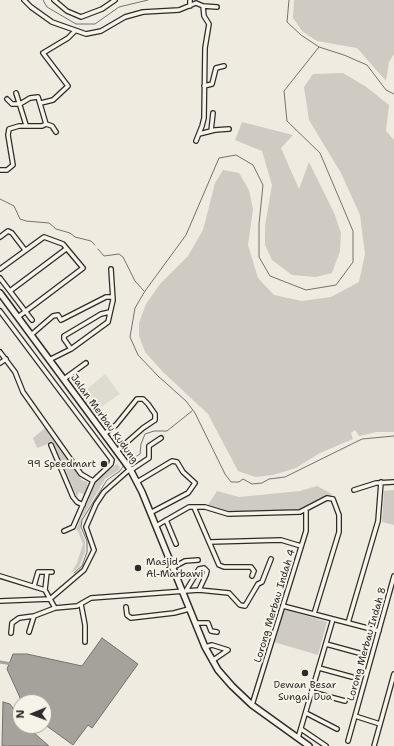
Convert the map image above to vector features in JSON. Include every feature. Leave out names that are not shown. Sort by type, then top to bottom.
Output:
[{"type":"main road","name":"Jalan Merbau Kudung","points":[[0,293],[104,434],[118,450],[137,482],[172,568],[184,590],[189,609],[212,661],[224,678],[252,704],[309,746]]},
{"type":"street","points":[[24,0],[30,7],[52,22],[75,31],[93,33],[109,28],[119,20],[133,15],[179,10],[196,2],[203,6],[217,7]]},
{"type":"street","points":[[54,0],[67,11],[81,17],[96,12],[114,0]]},
{"type":"street","points":[[190,0],[190,6]]},
{"type":"street","points":[[196,141],[204,118],[205,48],[209,24],[204,16],[203,6]]},
{"type":"street","points":[[41,103],[53,100],[68,86],[43,53],[68,38],[75,31]]},
{"type":"street","points":[[204,86],[212,84],[216,68],[224,66]]},
{"type":"street","points":[[16,93],[26,125]]},
{"type":"street","points":[[7,99],[12,104],[20,104],[35,96],[40,99],[46,124]]},
{"type":"street","points":[[211,131],[213,113]]},
{"type":"street","points":[[0,170],[11,168],[13,165],[8,131],[13,127],[26,125],[42,126],[46,124],[52,126],[56,132]]},
{"type":"street","points":[[199,134],[211,131],[229,130]]},
{"type":"street","points":[[0,237],[8,232],[12,233],[25,250]]},
{"type":"street","points":[[0,268],[42,238],[60,243],[82,268],[18,317]]},
{"type":"street","points":[[10,291],[66,249]]},
{"type":"street","points":[[49,360],[71,350],[106,324],[110,312],[112,297],[111,269]]},
{"type":"street","points":[[0,278],[32,320]]},
{"type":"street","points":[[31,335],[57,314],[61,320],[106,297],[112,297]]},
{"type":"street","points":[[0,311],[112,460],[111,464],[93,481],[73,527],[64,531]]},
{"type":"street","points":[[71,350],[64,336],[101,314],[110,312]]},
{"type":"street","points":[[0,352],[15,372],[23,392],[82,474],[93,481]]},
{"type":"street","points":[[0,364],[6,359]]},
{"type":"street","points":[[64,379],[86,363]]},
{"type":"street","points":[[104,434],[116,424],[137,399],[143,399],[148,404],[155,414],[155,420],[143,428],[118,450]]},
{"type":"street","points":[[79,417],[87,411]]},
{"type":"street","points":[[0,601],[50,599],[84,570],[94,550],[87,524],[104,492],[130,470],[150,458],[149,446],[161,438]]},
{"type":"street","points":[[51,445],[73,497],[77,502],[83,504]]},
{"type":"street","points":[[137,482],[172,461],[177,462],[183,472],[195,483],[188,493],[150,513]]},
{"type":"street","points":[[348,623],[378,521],[381,482]]},
{"type":"street","points":[[354,490],[381,482],[394,482]]},
{"type":"street","points":[[156,526],[185,508],[205,507],[228,514],[306,511],[331,498],[336,504],[340,526],[314,614]]},
{"type":"street","points":[[194,507],[219,565],[224,567],[251,567],[254,571],[252,576]]},
{"type":"street","name":"Lorong Merbau Indah 4","points":[[252,704],[306,531],[306,511]]},
{"type":"street","points":[[166,520],[176,544]]},
{"type":"street","points":[[210,542],[281,540],[301,546]]},
{"type":"street","points":[[11,633],[13,621],[19,618],[34,616],[55,608],[81,604],[88,598],[199,590],[229,593],[240,605],[244,606],[258,584],[262,582],[271,559]]},
{"type":"street","points":[[172,568],[184,561],[198,560]]},
{"type":"street","points":[[184,590],[199,569],[204,568],[207,571],[199,590]]},
{"type":"street","points":[[47,572],[45,590],[55,608]]},
{"type":"street","points":[[34,586],[37,574],[52,572]]},
{"type":"street","points":[[0,576],[45,590]]},
{"type":"street","name":"Lorong Merbau Indah 8","points":[[348,741],[394,576]]},
{"type":"street","points":[[81,604],[85,625],[85,642]]},
{"type":"street","points":[[283,606],[379,631]]},
{"type":"street","points":[[126,607],[127,616],[131,618],[174,613],[189,609]]},
{"type":"street","points":[[29,632],[34,616]]},
{"type":"street","points":[[298,738],[333,619]]},
{"type":"street","points":[[195,623],[208,623],[211,631],[217,632]]},
{"type":"street","points":[[326,644],[359,652]]},
{"type":"street","points":[[205,647],[212,645],[228,650],[212,661]]},
{"type":"street","points":[[319,668],[352,677]]},
{"type":"street","points":[[374,746],[394,674]]},
{"type":"street","points":[[312,692],[345,701]]},
{"type":"street","points":[[306,713],[337,729]]},
{"type":"street","name":"Lorong Merbau Indah 8","points":[[355,716],[380,724]]},
{"type":"street","points":[[301,729],[326,746]]},
{"type":"shaded area","points":[[294,0],[394,0],[394,54],[389,62],[386,81],[357,48],[317,41],[302,31],[293,18]]},
{"type":"shaded area","points":[[343,73],[365,86],[389,105],[386,131],[394,140],[394,432],[377,432],[359,436],[355,430],[351,433],[353,439],[320,453],[296,468],[273,475],[255,477],[238,471],[208,414],[163,372],[145,352],[139,336],[139,323],[146,304],[160,284],[188,256],[203,230],[215,183],[223,170],[239,173],[249,190],[253,209],[248,245],[258,278],[274,295],[302,301],[331,297],[359,282],[365,254],[360,215],[341,173],[309,120],[304,87],[313,74]]},
{"type":"shaded area","points":[[242,122],[293,135],[281,148],[299,189],[309,162],[335,215],[341,233],[340,251],[332,273],[316,277],[292,275],[272,260],[265,245],[265,226],[272,185],[262,151],[235,140]]},
{"type":"shaded area","points":[[105,374],[120,394],[92,413],[80,395]]},
{"type":"shaded area","points":[[45,428],[82,480],[87,482],[88,486],[85,495],[79,492],[77,497],[53,442],[37,448],[33,438]]},
{"type":"shaded area","points":[[117,464],[120,467],[119,470],[105,479],[82,518],[80,529],[85,541],[85,552],[79,567],[71,573],[77,563],[83,544],[78,531],[76,530],[96,481]]},
{"type":"shaded area","points":[[317,486],[332,494],[303,510],[228,512],[208,505],[217,491],[239,497],[300,491]]},
{"type":"shaded area","points":[[394,490],[394,525],[382,522],[384,491]]},
{"type":"shaded area","points":[[284,609],[327,622],[318,655],[274,642]]},
{"type":"shaded area","points":[[102,638],[138,664],[92,728],[88,725],[73,745],[52,730],[52,694],[18,694],[7,669],[13,654],[27,654],[82,666]]},
{"type":"shaded area","points":[[3,702],[10,704],[12,707],[12,734],[35,734],[49,746],[2,746]]},
{"type":"waterway","points":[[43,0],[47,7],[76,24],[95,24],[119,7],[148,0]]},
{"type":"waterway","points":[[289,0],[287,22],[301,35],[319,47],[284,91],[287,121],[320,153],[353,231],[353,262],[336,285],[306,290],[270,276],[259,257],[259,224],[263,185],[253,165],[236,155],[219,158],[186,235],[145,291],[135,308],[130,337],[138,355],[158,376],[186,401],[195,413],[225,474],[231,482],[239,482],[243,479],[252,484],[262,483],[269,479],[285,477],[362,439],[394,436]]},
{"type":"waterway","points":[[319,47],[344,55],[367,65],[386,90],[394,94]]},
{"type":"waterway","points":[[0,199],[14,206],[20,219],[49,223],[56,229],[70,233],[75,237],[91,241],[95,245]]},
{"type":"waterway","points":[[98,249],[104,256],[119,254],[123,257],[135,281],[144,291]]},
{"type":"waterway","points":[[128,462],[140,454],[141,444],[145,434],[154,431],[167,431],[192,411]]},
{"type":"waterway","points":[[74,573],[82,566],[87,552],[87,541],[81,527],[82,520],[107,480],[120,471],[124,465]]},
{"type":"waterway","points":[[0,662],[12,664]]},
{"type":"place","name":"99 Speedmart","points":[[104,464]]},
{"type":"place","name":"Masjid Al-Marbawi","points":[[138,568]]},
{"type":"place","name":"Dewan Besar Sungai Dua","points":[[305,673]]}]
